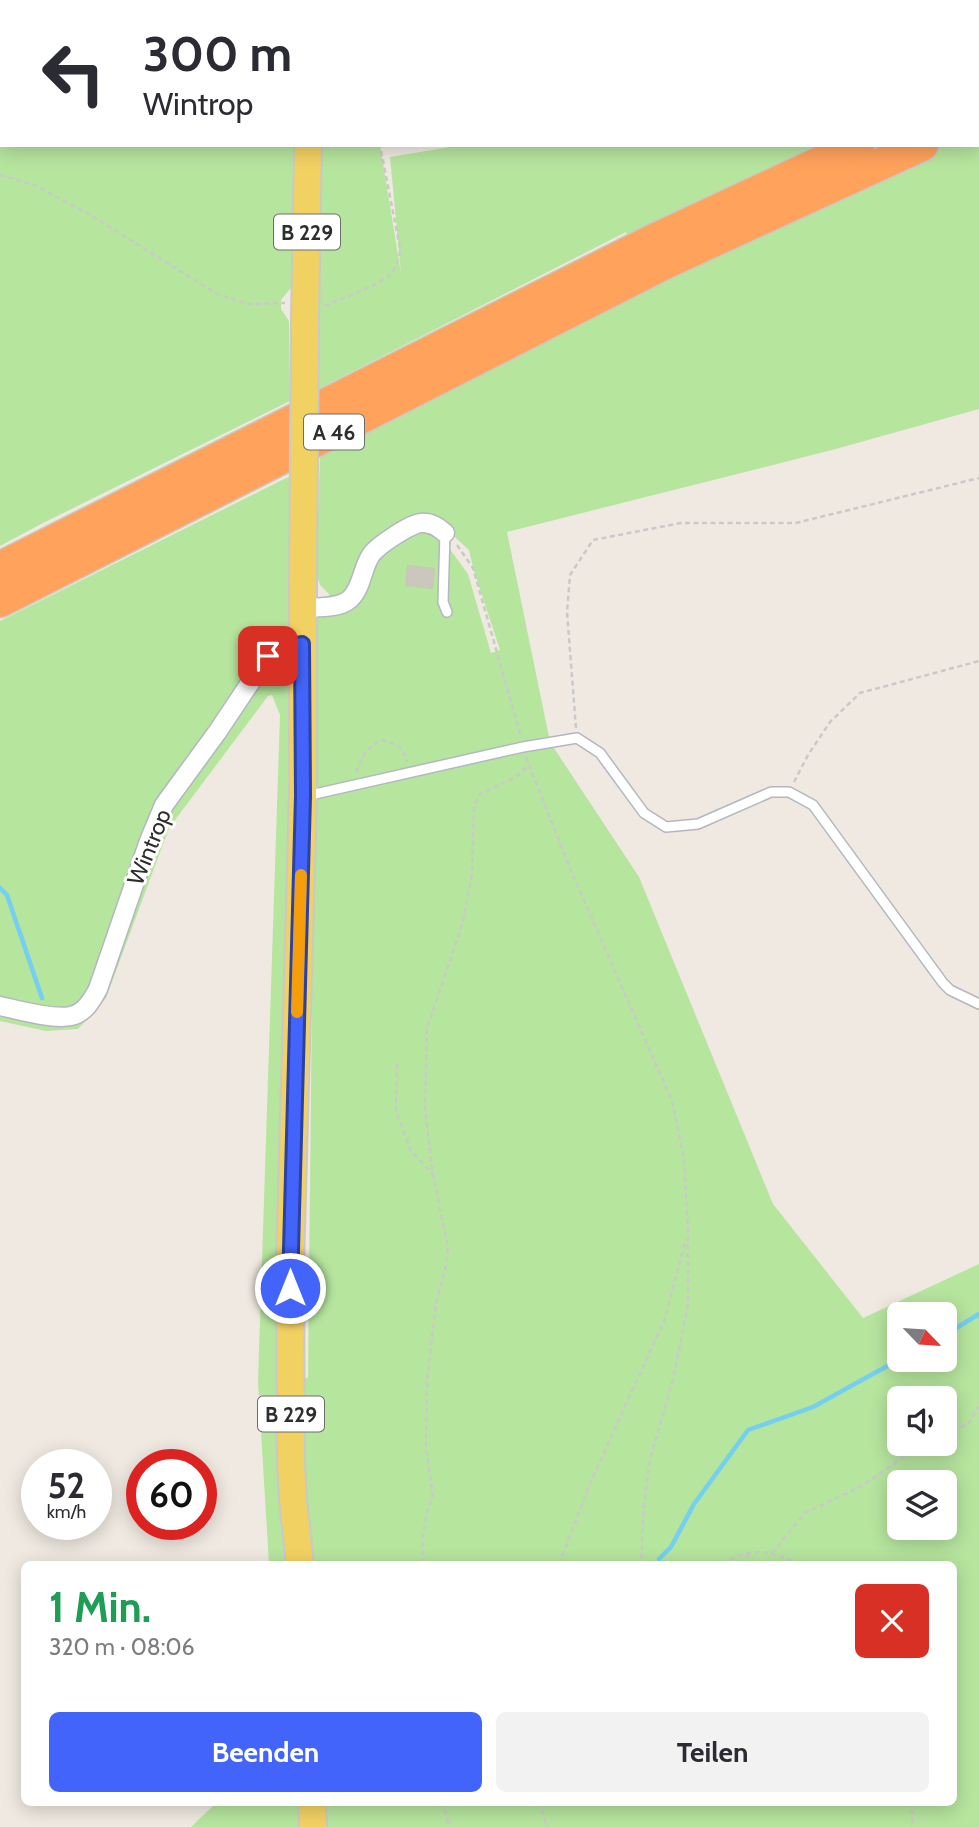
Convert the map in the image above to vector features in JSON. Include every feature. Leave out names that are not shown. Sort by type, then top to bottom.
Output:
[{"type":"highway","name":"A 46","points":[[0,601],[854,147]]},
{"type":"highway","name":"A 46","points":[[0,568],[661,251],[917,147]]},
{"type":"main road","name":"B 229","points":[[300,1561],[291,1466],[290,1263],[303,796],[302,644],[310,310],[308,147]]},
{"type":"main road","points":[[312,1806],[313,1827]]},
{"type":"street","points":[[303,595],[340,604],[346,602],[353,597],[373,552],[419,523],[430,523],[445,533]]},
{"type":"street","name":"Wintrop","points":[[0,1006],[37,1015],[71,1016],[90,1003],[98,989],[164,805],[219,731],[268,656],[302,644]]},
{"type":"lane","points":[[445,533],[443,602],[447,612]]},
{"type":"lane","points":[[303,796],[523,747],[577,738],[600,753],[644,813],[666,827],[698,824],[771,792],[789,792],[813,805],[943,983],[950,990],[979,1004]]},
{"type":"path","points":[[0,175],[34,185],[78,209],[217,294],[248,304],[310,310],[383,280],[391,274],[400,256],[380,147]]},
{"type":"path","points":[[577,738],[567,612],[570,575],[593,540],[681,523],[796,523],[979,478]]},
{"type":"path","points":[[445,533],[466,555],[473,568],[521,738]]},
{"type":"path","points":[[789,792],[808,755],[830,722],[860,693],[979,661]]},
{"type":"path","points":[[354,785],[358,766],[366,751],[380,740],[394,743],[404,752],[410,772]]},
{"type":"path","points":[[423,1561],[423,1536],[433,1496],[426,1448],[427,1380],[436,1304],[448,1248],[433,1174],[425,1109],[427,1028],[462,925],[472,875],[474,806],[480,794],[516,778],[529,765],[571,871],[672,1101],[684,1158],[688,1304],[673,1380],[650,1460],[644,1504],[641,1561]]},
{"type":"path","points":[[397,1064],[396,1111],[411,1151],[433,1174]]},
{"type":"path","points":[[560,1561],[591,1481],[664,1321],[688,1232]]},
{"type":"path","points":[[957,1429],[969,1423],[979,1406]]},
{"type":"path","points":[[772,1553],[805,1513],[860,1487],[906,1456]]},
{"type":"path","points":[[742,1561],[750,1552]]},
{"type":"path","points":[[728,1561],[750,1552],[772,1553],[792,1561]]},
{"type":"path","points":[[444,1806],[449,1827]]},
{"type":"path","points":[[540,1806],[547,1827]]},
{"type":"path","points":[[910,1806],[912,1827]]},
{"type":"green space","points":[[0,147],[296,147],[294,284],[281,300],[281,309],[289,321],[290,401],[0,546]]},
{"type":"green space","points":[[320,147],[380,147],[401,273],[390,157],[450,147],[979,147],[979,409],[832,450],[507,532],[550,742],[639,877],[773,1204],[863,1318],[887,1307],[887,1372],[957,1372],[957,1302],[897,1302],[979,1264],[979,1827],[191,1827],[213,1806],[957,1806],[957,1561],[269,1561],[258,1382],[280,715],[272,695],[268,696],[169,828],[106,998],[78,1029],[46,1031],[0,1021],[0,1009],[11,1011],[13,1005],[0,1001],[0,621],[292,475],[288,584],[290,631],[274,646],[261,665],[267,671],[272,663],[288,657],[293,661],[291,871],[282,1192],[282,1379],[308,1378],[314,809],[312,625],[317,615],[339,611],[353,600],[379,552],[412,531],[429,529],[441,537],[468,574],[491,653],[500,650],[469,550],[446,529],[432,521],[407,521],[374,545],[364,556],[347,594],[337,600],[329,599],[329,594],[320,585],[316,573],[320,454],[443,390],[650,289],[626,232],[318,389]]},
{"type":"building","points":[[408,566],[434,569],[432,588],[406,585]]},
{"type":"waterway","points":[[0,888],[7,895],[42,998]]},
{"type":"waterway","points":[[957,1328],[979,1314]]},
{"type":"waterway","points":[[659,1559],[671,1547],[694,1504],[748,1430],[813,1407],[887,1366]]},
{"type":"slow traffic","points":[[297,1012],[301,875]]},
{"type":"route","points":[[268,656],[302,644],[303,796],[290,1288]]}]
